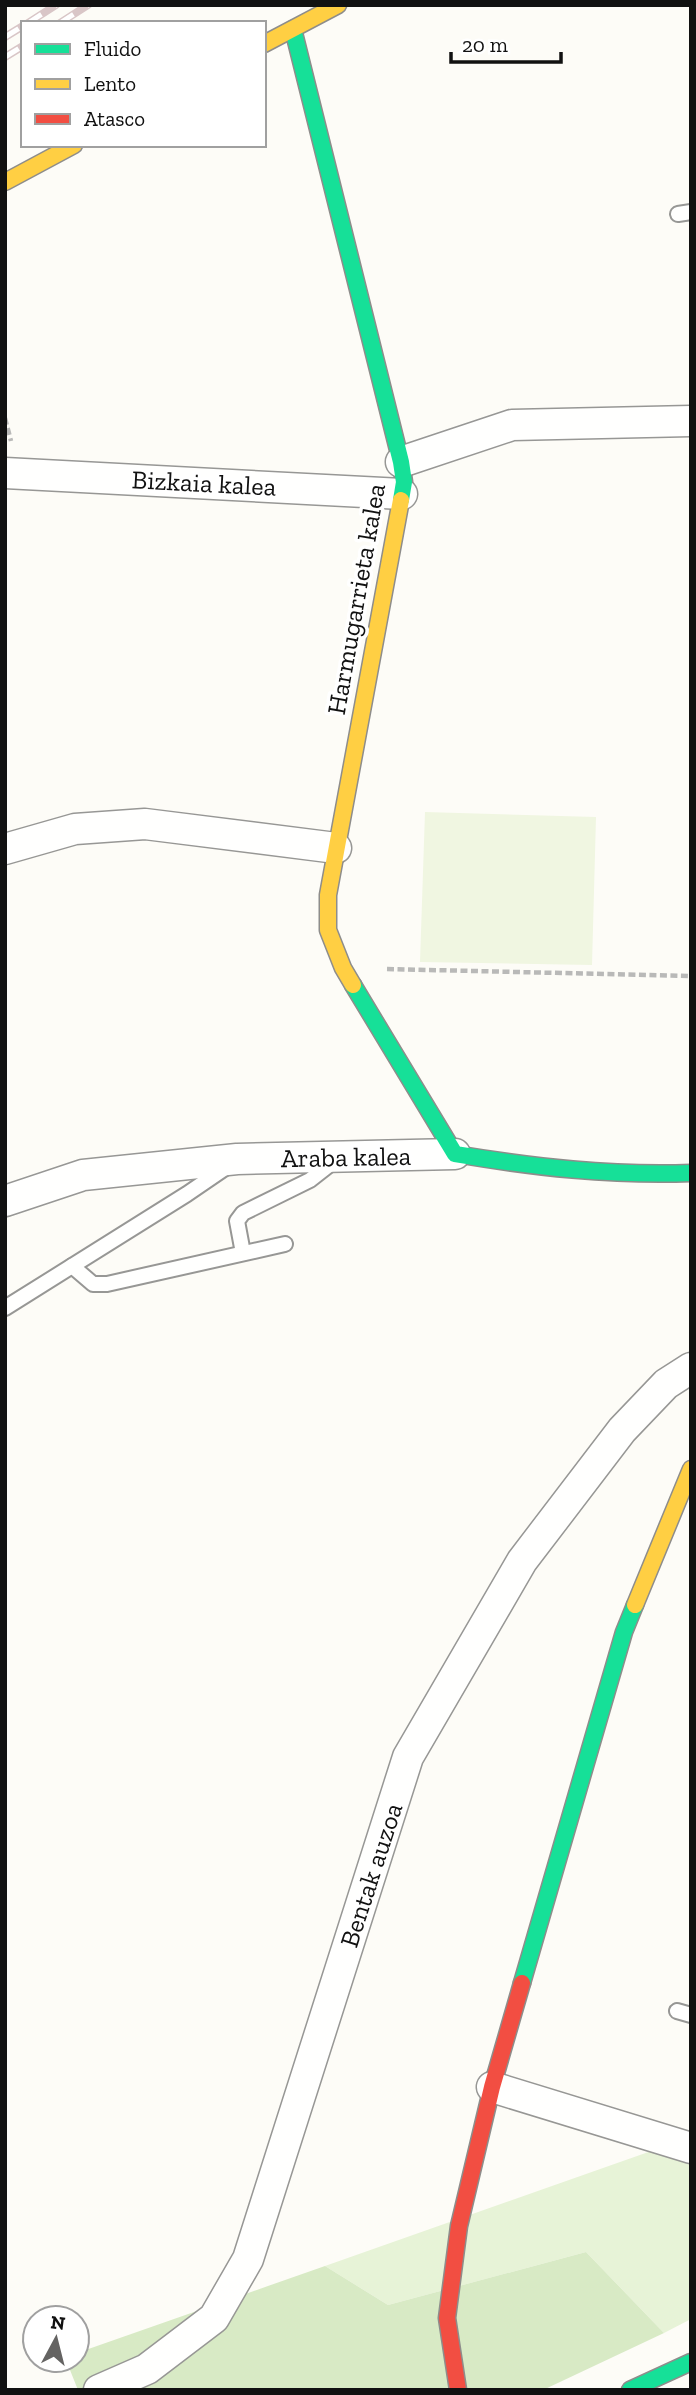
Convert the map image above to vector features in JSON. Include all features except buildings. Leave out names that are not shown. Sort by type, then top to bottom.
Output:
[{"type":"main road","points":[[266,43],[338,5]]},
{"type":"main road","name":"Harmugarrieta kalea","points":[[293,29],[404,482],[328,895],[328,930],[343,968],[455,1154]]},
{"type":"main road","points":[[5,182],[70,147]]},
{"type":"main road","name":"Araba kalea","points":[[455,1154],[549,1169],[659,1175],[691,1173]]},
{"type":"main road","points":[[458,2390],[447,2318],[459,2226],[492,2087],[624,1632],[691,1469]]},
{"type":"main road","points":[[631,2390],[691,2361]]},
{"type":"street","points":[[401,461],[512,425],[691,421]]},
{"type":"street","name":"Bizkaia kalea","points":[[5,473],[402,494]]},
{"type":"street","points":[[5,849],[75,829],[145,824],[336,848]]},
{"type":"street","name":"Araba kalea","points":[[5,1201],[83,1175],[237,1159],[455,1154]]},
{"type":"street","name":"Bentak auzoa","points":[[99,2390],[147,2369],[214,2318],[248,2259],[408,1757],[522,1561],[622,1430],[666,1384],[691,1368]]},
{"type":"street","points":[[492,2087],[691,2148]]},
{"type":"lane","points":[[243,1253],[237,1221],[243,1213],[310,1180],[340,1157]]},
{"type":"lane","points":[[5,1308],[187,1194],[237,1159]]},
{"type":"lane","points":[[72,1266],[93,1284],[107,1284],[285,1244]]},
{"type":"path","points":[[343,968],[691,976]]},
{"type":"green space","points":[[425,812],[596,817],[592,965],[420,962]]},
{"type":"green space","points":[[691,2137],[691,2319],[664,2333],[586,2252],[388,2305],[325,2266]]},
{"type":"green space","points":[[586,2252],[664,2333],[543,2390],[78,2390],[72,2374],[91,2374],[91,2348],[325,2266],[388,2305]]},
{"type":"railway","points":[[31,21],[56,5]]},
{"type":"railway","points":[[63,21],[88,5]]},
{"type":"railway","points":[[5,37],[21,27]]},
{"type":"railway","points":[[5,57],[21,47]]},
{"type":"traffic: fast","points":[[293,29],[401,462],[404,482],[401,500]]},
{"type":"traffic: fast","points":[[353,985],[455,1154],[573,1170],[691,1173]]},
{"type":"traffic: fast","points":[[522,1983],[624,1632],[635,1605]]},
{"type":"traffic: fast","points":[[630,2390],[691,2362]]},
{"type":"traffic: slow","points":[[266,43],[338,5]]},
{"type":"traffic: slow","points":[[5,182],[70,147]]},
{"type":"traffic: slow","points":[[353,985],[328,930],[328,895],[401,500]]},
{"type":"traffic: slow","points":[[635,1605],[691,1469]]},
{"type":"traffic: jam","points":[[458,2390],[447,2318],[459,2226],[492,2087],[522,1983]]}]
